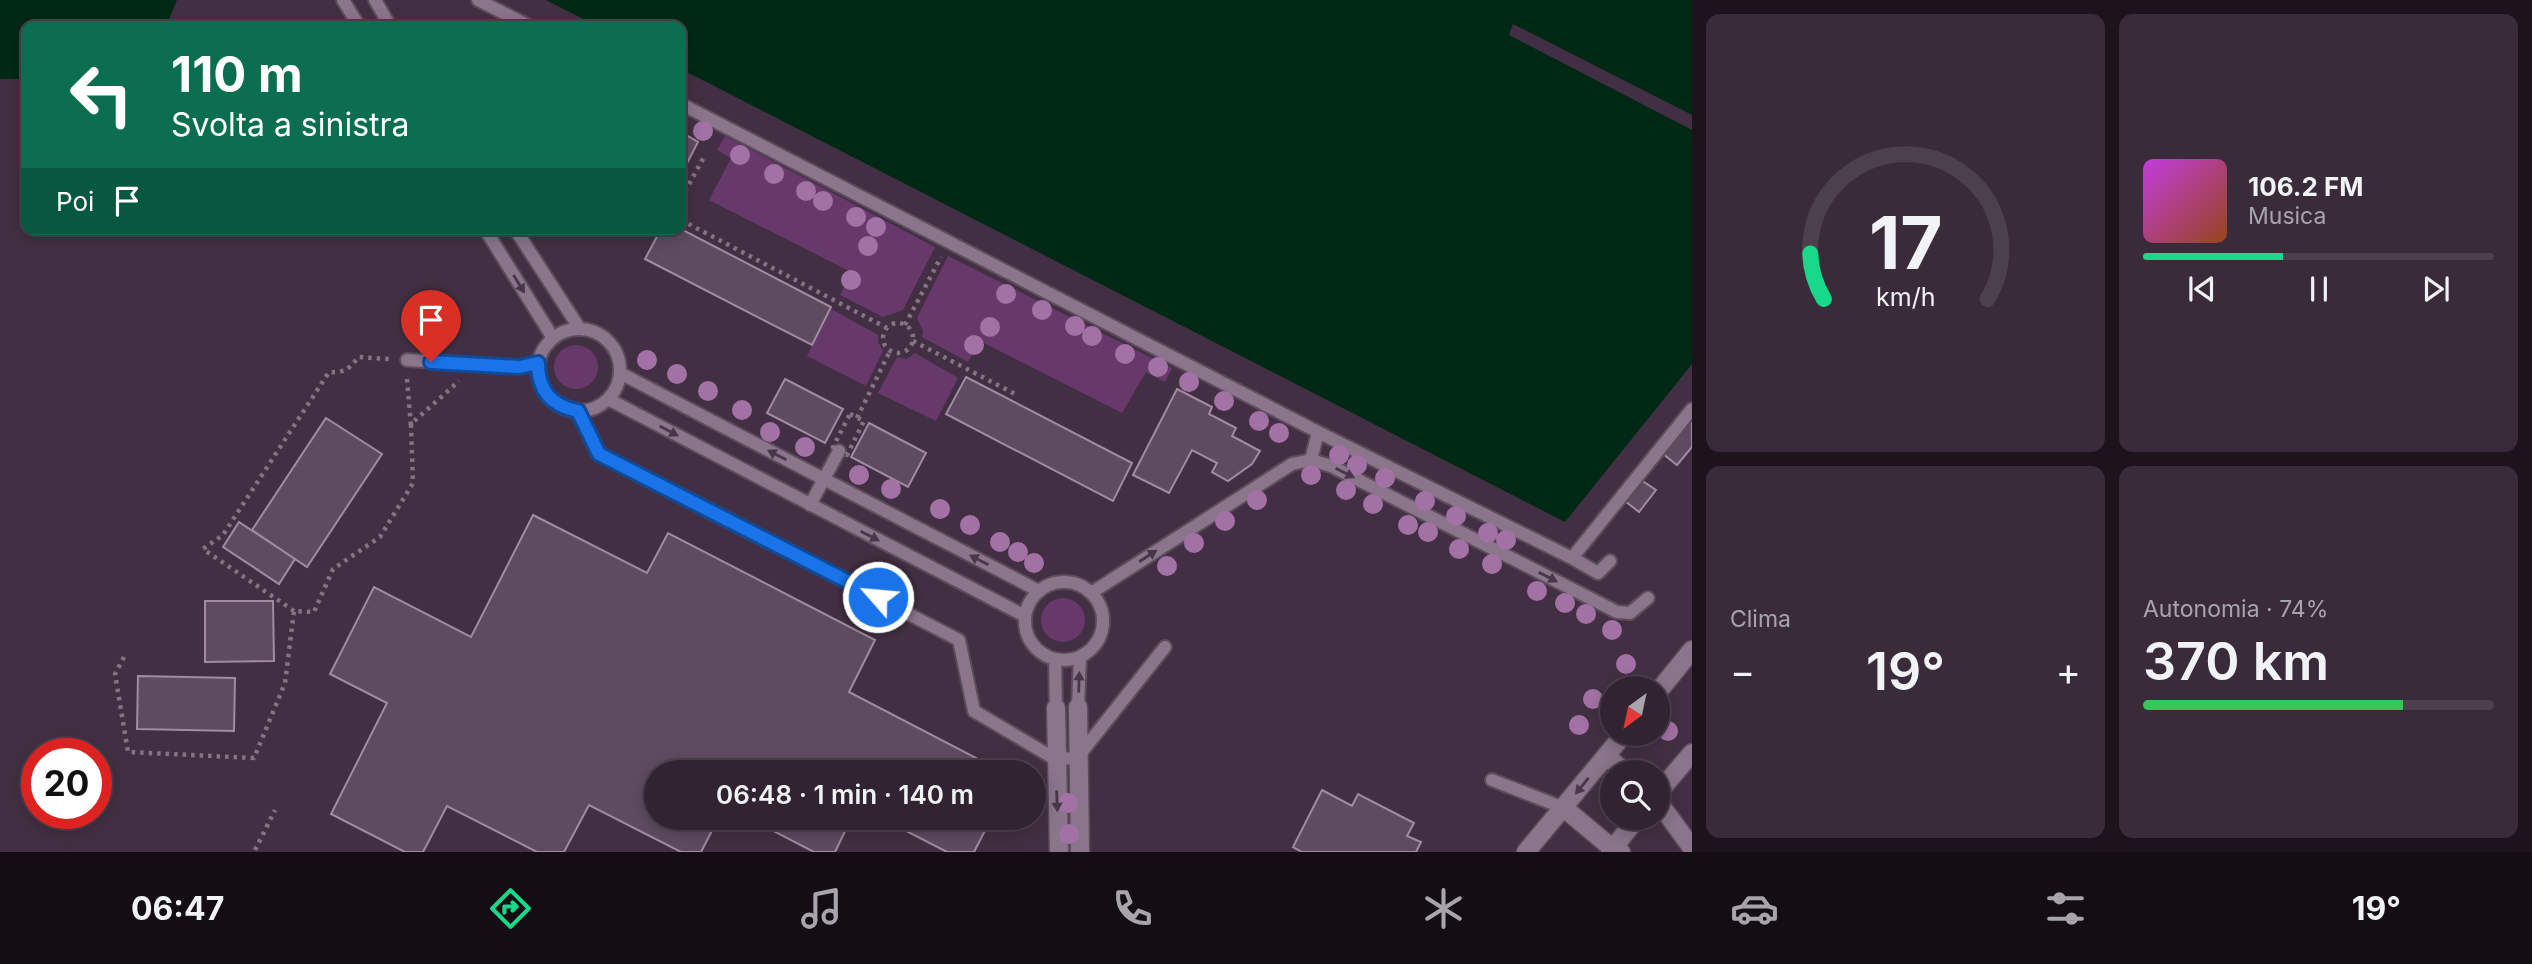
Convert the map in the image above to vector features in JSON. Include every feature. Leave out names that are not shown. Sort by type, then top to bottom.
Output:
[{"type":"street","points":[[1670,677],[1692,650]]},
{"type":"street","points":[[1078,707],[1080,852]]},
{"type":"street","points":[[1055,708],[1059,852]]},
{"type":"street","points":[[1526,852],[1614,746]]},
{"type":"street","points":[[1670,779],[1692,754]]},
{"type":"street","points":[[1606,756],[1611,760]]},
{"type":"street","points":[[1564,808],[1615,851],[1629,830]]},
{"type":"street","points":[[1670,818],[1692,848]]},
{"type":"lane","points":[[343,0],[356,21]]},
{"type":"lane","points":[[375,0],[387,21]]},
{"type":"lane","points":[[478,0],[519,21]]},
{"type":"lane","points":[[508,21],[513,18]]},
{"type":"lane","points":[[686,107],[1598,573],[1610,561]]},
{"type":"lane","points":[[489,235],[552,338]]},
{"type":"lane","points":[[519,235],[580,329]]},
{"type":"lane","points":[[580,329],[591,331],[609,342],[619,362],[620,373],[618,383],[608,399],[599,406],[578,411],[564,408],[547,395],[538,376],[538,363],[543,349],[552,338],[580,329]]},
{"type":"lane","points":[[407,360],[519,367],[538,363]]},
{"type":"lane","points":[[620,373],[1039,591]]},
{"type":"lane","points":[[608,399],[1025,615]]},
{"type":"lane","points":[[1572,558],[1692,410]]},
{"type":"lane","points":[[578,411],[599,454],[960,640],[974,711],[1055,759],[1077,758],[1165,647]]},
{"type":"lane","points":[[1311,460],[1318,432]]},
{"type":"lane","points":[[810,505],[839,451]]},
{"type":"lane","points":[[1091,593],[1292,464],[1311,460],[1331,466],[1617,612],[1630,613],[1648,598]]},
{"type":"lane","points":[[1065,582],[1091,593],[1102,616],[1098,640],[1080,657],[1055,660],[1044,656],[1035,648],[1025,627],[1028,606],[1039,591],[1047,586],[1065,582]]},
{"type":"lane","points":[[1078,707],[1080,657]]},
{"type":"lane","points":[[1055,660],[1055,708]]},
{"type":"lane","points":[[1492,780],[1564,808]]},
{"type":"path","points":[[686,190],[705,155]]},
{"type":"path","points":[[686,222],[887,328]]},
{"type":"path","points":[[905,325],[949,242]]},
{"type":"path","points":[[895,323],[905,325],[912,332],[913,341],[904,352],[890,351],[884,343],[887,328],[895,323]]},
{"type":"path","points":[[913,341],[1017,395]]},
{"type":"path","points":[[857,418],[890,351]]},
{"type":"path","points":[[358,357],[407,360],[413,483],[380,537],[333,569],[314,612],[294,611],[204,549],[222,535],[329,372],[342,373],[352,366],[358,357]]},
{"type":"path","points":[[411,427],[411,424],[478,364]]},
{"type":"path","points":[[124,657],[115,674],[128,752],[254,758],[285,683],[294,611]]},
{"type":"path","points":[[255,850],[275,810]]},
{"type":"shaded area","points":[[0,0],[177,0],[168,21],[21,21],[21,79],[0,79]]},
{"type":"shaded area","points":[[546,0],[1692,0],[1692,364],[1565,522],[686,72],[686,21],[587,21]]},
{"type":"shaded area","points":[[725,136],[935,247],[903,310],[883,317],[840,295],[851,272],[709,200],[731,158],[717,150]]},
{"type":"shaded area","points":[[948,256],[1172,368],[1165,382],[1146,372],[1122,413],[980,341],[968,362],[922,337],[923,331],[917,318]]},
{"type":"shaded area","points":[[831,309],[878,335],[883,351],[866,386],[807,356]]},
{"type":"shaded area","points":[[576,345],[585,346],[592,351],[597,358],[597,376],[592,383],[585,388],[576,389],[567,388],[560,383],[555,376],[554,367],[555,358],[560,351],[567,346]]},
{"type":"shaded area","points":[[915,353],[958,378],[936,421],[878,393],[897,357],[907,359]]},
{"type":"shaded area","points":[[1063,598],[1072,599],[1079,604],[1084,611],[1084,629],[1079,636],[1072,641],[1063,642],[1054,641],[1047,636],[1042,629],[1041,620],[1042,611],[1047,604],[1054,599]]},
{"type":"pier","points":[[1513,24],[1692,115],[1692,130],[1509,35]]},
{"type":"building","points":[[686,135],[698,142],[686,165]]},
{"type":"building","points":[[686,232],[831,307],[812,345],[645,259],[658,235],[686,235]]},
{"type":"building","points":[[966,377],[1132,463],[1113,501],[946,414]]},
{"type":"building","points":[[785,379],[843,409],[825,443],[767,413]]},
{"type":"building","points":[[1177,389],[1212,407],[1209,414],[1236,428],[1232,436],[1260,451],[1252,464],[1228,481],[1212,472],[1217,463],[1192,450],[1169,493],[1133,475]]},
{"type":"building","points":[[1692,416],[1692,447],[1677,465],[1662,453]]},
{"type":"building","points":[[326,418],[382,454],[307,567],[252,530]]},
{"type":"building","points":[[869,423],[926,453],[908,487],[851,457]]},
{"type":"building","points":[[1641,480],[1656,490],[1639,512],[1625,501]]},
{"type":"building","points":[[533,515],[647,573],[668,533],[875,640],[849,692],[980,760],[644,760],[644,830],[712,830],[701,852],[681,852],[589,805],[564,852],[537,852],[447,806],[423,852],[405,852],[331,814],[387,703],[330,674],[374,587],[471,637]]},
{"type":"building","points":[[239,522],[295,559],[279,584],[223,547]]},
{"type":"building","points":[[205,601],[273,601],[274,661],[205,662]]},
{"type":"building","points":[[138,676],[235,678],[234,731],[137,729]]},
{"type":"building","points":[[1322,790],[1352,806],[1358,794],[1414,823],[1407,836],[1421,842],[1416,852],[1302,852],[1293,847]]},
{"type":"building","points":[[771,830],[846,830],[835,852],[814,852]]},
{"type":"building","points":[[904,830],[985,830],[974,852],[947,852]]},
{"type":"route","points":[[431,362],[519,367],[538,363],[538,376],[543,390],[552,401],[564,408],[578,411],[599,454],[878,597]]}]
